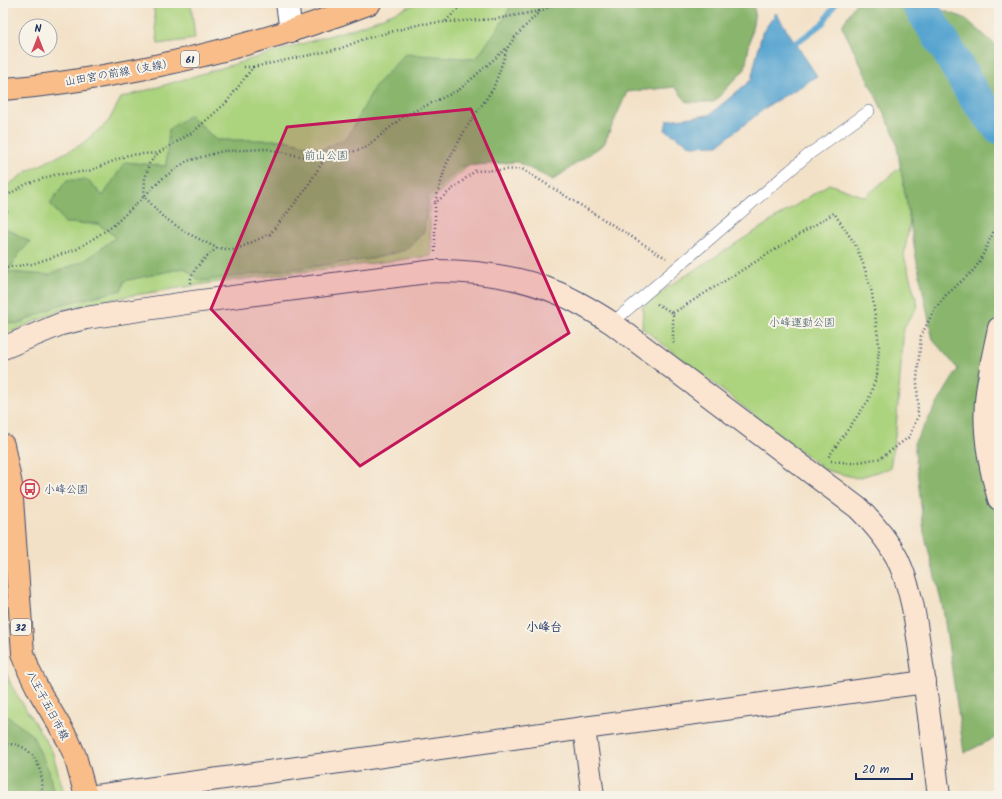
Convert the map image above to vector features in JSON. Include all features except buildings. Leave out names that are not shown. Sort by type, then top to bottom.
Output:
[{"type":"main road","name":"山田宮の前線（支線）","points":[[3,89],[24,88],[111,75],[187,59],[291,31],[370,3]]},
{"type":"main road","name":"八王子五日市線","points":[[3,445],[11,485],[24,653],[29,671],[68,740],[75,756],[86,796]]},
{"type":"street","points":[[288,3],[291,31]]},
{"type":"street","points":[[3,348],[61,324],[86,318],[193,302],[436,270],[467,271],[496,275],[529,282],[558,293],[586,307],[612,323],[858,508],[880,530],[896,557],[905,578],[914,606],[939,796]]},
{"type":"street","points":[[999,328],[987,393],[986,423],[988,454],[999,499]]},
{"type":"street","points":[[96,796],[925,682]]},
{"type":"street","points":[[584,728],[593,796]]},
{"type":"lane","points":[[612,323],[808,155],[869,111]]},
{"type":"path","points":[[445,22],[463,3]]},
{"type":"path","points":[[239,68],[253,67],[339,49],[364,39],[421,24],[496,19],[540,11],[558,3]]},
{"type":"path","points":[[3,268],[32,264],[77,249],[113,226],[163,178],[187,161],[223,152],[267,149],[304,157],[325,158],[364,149],[404,116],[459,90],[508,48],[515,38],[540,11]]},
{"type":"path","points":[[436,270],[435,203],[446,165],[466,128],[493,89],[508,48]]},
{"type":"path","points":[[253,67],[226,103],[193,132],[158,153],[149,164],[145,179],[144,196],[162,216],[187,233],[217,248],[235,250],[270,234],[304,192],[325,158]]},
{"type":"path","points":[[3,198],[26,184],[54,175],[89,171],[128,155],[158,153]]},
{"type":"path","points":[[435,203],[475,171],[522,169],[661,256]]},
{"type":"path","points":[[3,212],[7,211],[3,217]]},
{"type":"path","points":[[673,313],[834,213],[855,244],[864,266],[872,293],[879,345],[877,374],[868,400],[826,460],[852,463],[881,458],[909,437],[918,416],[918,379],[921,336],[933,312],[946,295],[974,270],[981,259],[997,224],[999,224]]},
{"type":"path","points":[[190,286],[191,279],[201,262],[217,248]]},
{"type":"path","points":[[651,301],[673,313]]},
{"type":"path","points":[[673,313],[672,342],[679,346]]},
{"type":"path","points":[[3,744],[12,744],[25,748],[35,759],[41,774],[41,796]]},
{"type":"highlighted area","points":[[471,109],[569,333],[360,466],[211,309],[287,127]]},
{"type":"green space","points":[[153,3],[191,3],[195,39],[158,44]]},
{"type":"green space","name":"前山公園","points":[[418,3],[584,3],[470,164],[429,202],[431,256],[210,283],[129,296],[64,309],[3,335],[3,189],[26,172],[79,146],[108,122],[121,98],[358,27]]},
{"type":"green space","name":"前山公園","points":[[512,3],[752,3],[755,12],[745,69],[714,102],[687,102],[675,87],[627,92],[604,144],[553,180],[517,162],[463,166],[428,197],[424,232],[405,250],[372,259],[200,281],[184,268],[124,281],[122,290],[59,305],[18,324],[3,322],[3,230],[8,229],[30,242],[18,255],[8,272],[48,275],[86,260],[116,237],[98,224],[65,223],[50,203],[67,180],[88,180],[103,196],[125,162],[166,166],[169,129],[190,115],[216,140],[285,140],[322,149],[328,147],[348,137],[375,86],[405,54],[476,59],[502,22]]},
{"type":"green space","points":[[921,3],[965,18],[999,48],[999,736],[964,753],[943,609],[924,532],[914,443],[958,369],[933,340],[916,257],[895,136],[842,26],[855,4]]},
{"type":"green space","name":"小峰運動公園","points":[[911,158],[919,165],[904,256],[918,306],[904,327],[896,429],[890,468],[857,478],[825,470],[642,328],[643,306],[674,283],[829,184],[865,197]]},
{"type":"green space","points":[[3,664],[11,685],[52,751],[65,796],[3,796]]},
{"type":"green space","points":[[3,713],[32,735],[49,771],[54,796],[3,796]]},
{"type":"water","points":[[776,13],[817,76],[772,103],[718,145],[692,146],[665,130],[667,120],[709,115],[751,80],[762,33]]},
{"type":"waterway","points":[[796,43],[823,23],[836,3]]},
{"type":"waterway","points":[[918,3],[943,42],[973,94],[999,127]]},
{"type":"place","name":"小峰公園","points":[[30,489]]},
{"type":"district","name":"小峰台","points":[[544,627]]}]
